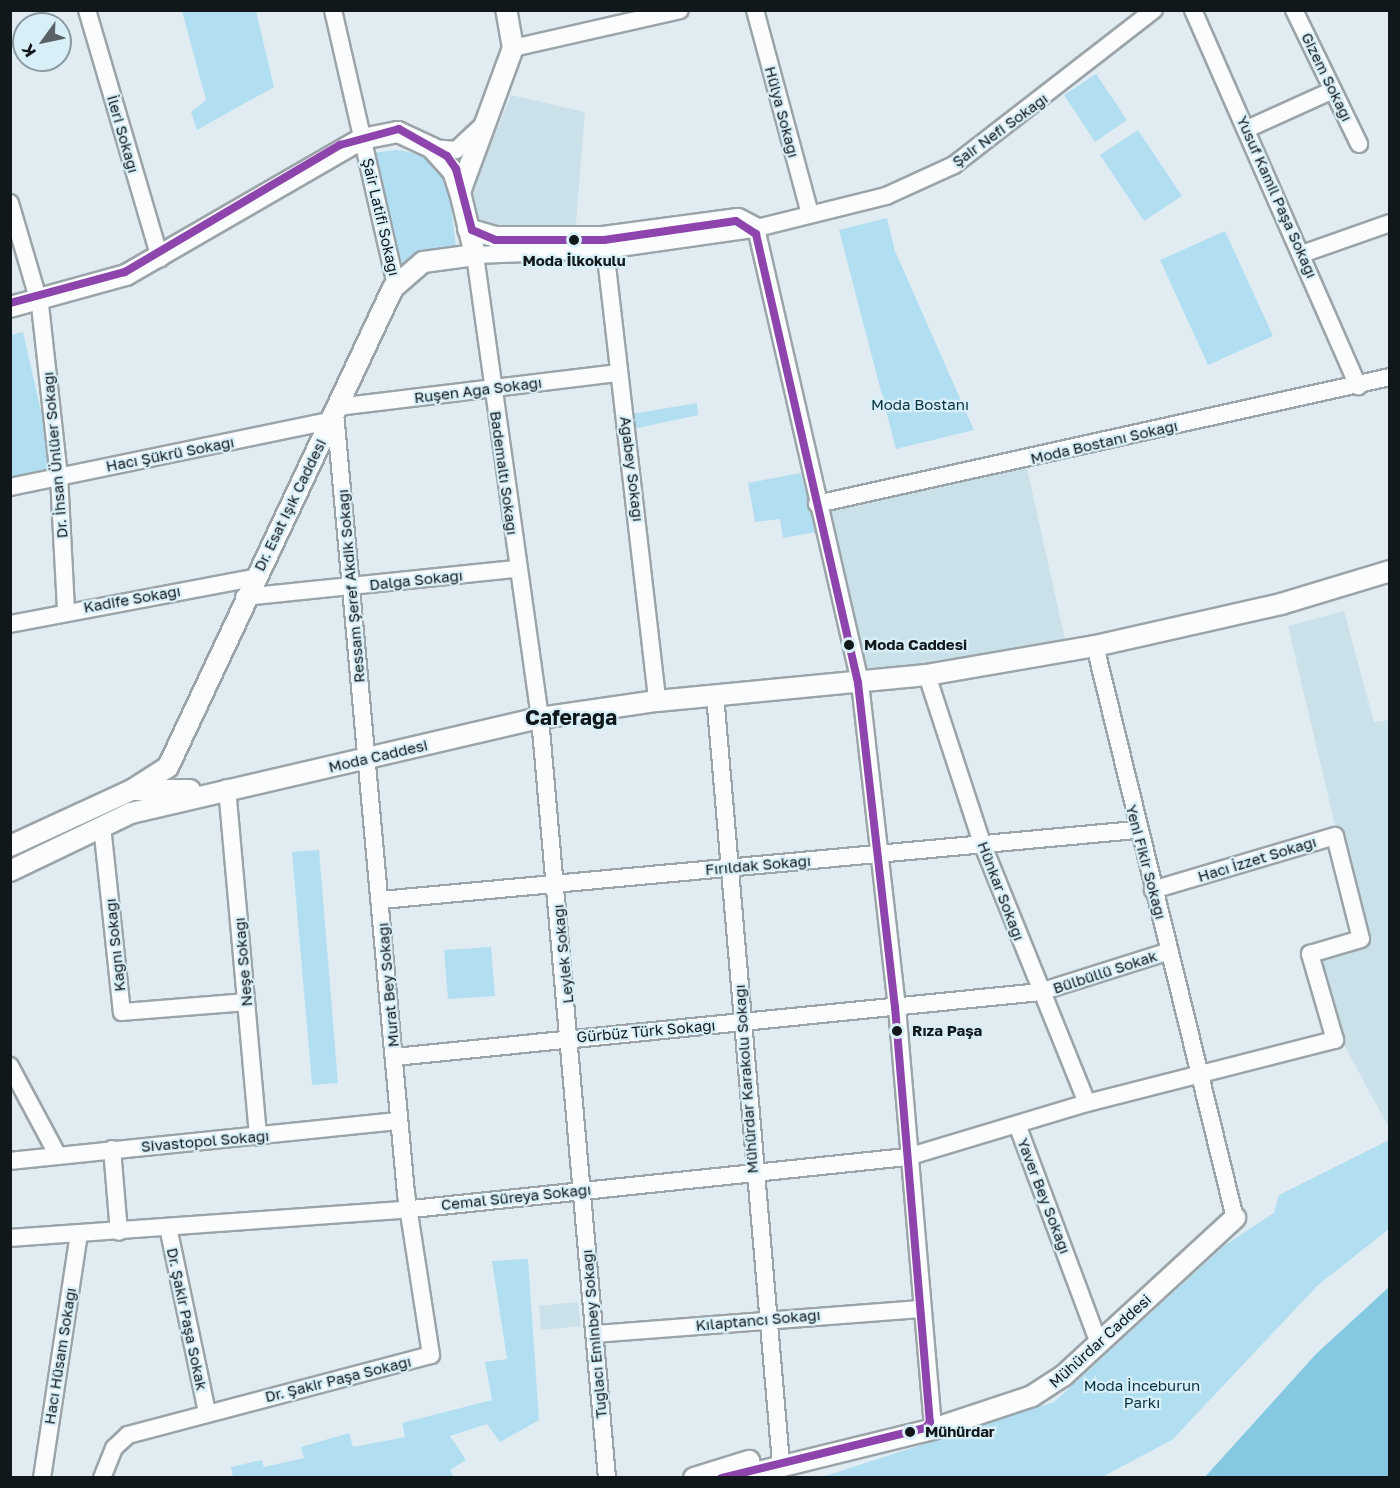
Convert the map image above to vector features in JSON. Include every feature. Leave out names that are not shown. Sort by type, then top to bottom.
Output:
[{"type":"street","name":"İleri Sokağı","points":[[87,10],[160,258]]},
{"type":"street","name":"Şair Latifi Sokağı","points":[[333,10],[396,284]]},
{"type":"street","points":[[460,192],[513,48],[506,10]]},
{"type":"street","points":[[513,48],[681,10]]},
{"type":"street","name":"Hülya Sokağı","points":[[755,10],[810,214]]},
{"type":"street","name":"Şair Nefi Sokağı","points":[[756,228],[886,196],[954,165],[1154,10]]},
{"type":"street","name":"Yusuf Kamil Paşa Sokağı","points":[[1193,10],[1358,386]]},
{"type":"street","name":"Gizem Sokağı","points":[[1294,10],[1359,144]]},
{"type":"street","points":[[1247,129],[1333,90]]},
{"type":"street","points":[[10,307],[126,275],[160,258],[362,139],[398,132],[432,148],[456,150],[489,118]]},
{"type":"street","name":"Bademaltı Sokağı","points":[[432,148],[453,171],[475,255],[517,569],[540,718]]},
{"type":"street","name":"Dr. İhsan Ünlüer Sokağı","points":[[10,203],[38,300],[59,476],[66,611]]},
{"type":"street","points":[[475,255],[604,244],[738,219],[756,228],[817,504],[860,683],[897,1007],[907,1157],[933,1429]]},
{"type":"street","points":[[1302,254],[1389,223]]},
{"type":"street","points":[[468,229],[496,237],[604,244]]},
{"type":"street","name":"Ağabey Sokağı","points":[[604,244],[657,701]]},
{"type":"street","name":"Dr. Esat Işık Caddesi","points":[[132,790],[168,767],[244,597],[396,284],[423,262],[475,255]]},
{"type":"street","name":"Ruşen Ağa Sokağı","points":[[334,414],[493,388],[619,373]]},
{"type":"street","name":"Moda Bostanı Sokağı","points":[[817,504],[1358,386],[1389,377]]},
{"type":"street","name":"Hacı Şükrü Sokağı","points":[[10,487],[334,414]]},
{"type":"street","name":"Ressam Şeref Akdik Sokağı","points":[[334,414],[353,586],[366,760]]},
{"type":"street","name":"Dalga Sokağı","points":[[244,597],[517,569]]},
{"type":"street","name":"Moda Caddesi","points":[[10,871],[102,826],[220,789],[366,760],[540,718],[657,701],[927,675],[1095,646],[1281,604],[1389,571]]},
{"type":"street","name":"Kadife Sokağı","points":[[10,624],[66,611],[254,578]]},
{"type":"street","name":"Yeni Fikir Sokağı","points":[[1095,646],[1136,830],[1203,1077]]},
{"type":"street","name":"Hünkar Sokağı","points":[[927,675],[982,843],[1040,992],[1087,1103]]},
{"type":"street","name":"Mühürdar Karakolu Sokağı","points":[[715,695],[753,1170],[780,1458]]},
{"type":"street","name":"Leylek Sokağı","points":[[540,718],[571,1037],[580,1190]]},
{"type":"street","name":"Murat Bey Sokağı","points":[[366,760],[381,900],[399,1121],[412,1209]]},
{"type":"street","name":"Moda Caddesi","points":[[10,846],[132,790],[220,789]]},
{"type":"street","name":"Neşe Sokağı","points":[[220,789],[246,1002],[258,1137]]},
{"type":"street","name":"Kağnı Sokağı","points":[[102,826],[122,1012],[246,1002]]},
{"type":"street","name":"Fırıldak Sokağı","points":[[381,900],[1136,830]]},
{"type":"street","name":"Hacı İzzet Sokağı","points":[[1154,890],[1335,836],[1361,939],[1310,954],[1335,1040],[1203,1077]]},
{"type":"street","name":"Bülbüllü Sokak","points":[[1040,992],[1170,951]]},
{"type":"street","name":"Gürbüz Türk Sokağı","points":[[395,1057],[571,1037],[743,1023],[1040,992]]},
{"type":"street","points":[[10,1066],[57,1154]]},
{"type":"street","name":"Yaver Bey Sokağı","points":[[1100,1344],[1018,1127],[1087,1103],[1203,1077]]},
{"type":"street","name":"Mühürdar Caddesi","points":[[694,1478],[780,1458],[933,1429],[1032,1396],[1100,1344],[1235,1218],[1203,1077]]},
{"type":"street","name":"Sivastopol Sokağı","points":[[10,1161],[57,1154],[258,1137],[399,1121]]},
{"type":"street","name":"Cemal Süreya Sokağı","points":[[10,1239],[412,1209],[753,1170],[907,1157],[1018,1127]]},
{"type":"street","points":[[112,1149],[119,1232]]},
{"type":"street","name":"Tuğlacı Eminbey Sokağı","points":[[580,1190],[607,1478]]},
{"type":"street","name":"Dr. Şakir Paşa Sokağı","points":[[207,1412],[431,1355],[412,1209]]},
{"type":"street","name":"Dr. Şakir Paşa Sokak","points":[[168,1227],[207,1412]]},
{"type":"street","name":"Hacı Hüsam Sokağı","points":[[42,1478],[79,1234]]},
{"type":"street","name":"Kılaptancı Sokağı","points":[[595,1335],[767,1318],[922,1309]]},
{"type":"street","points":[[102,1478],[114,1448],[128,1435],[207,1412]]},
{"type":"street","name":"Mühürdar Caddesi","points":[[734,1478],[780,1458]]},
{"type":"shaded area","points":[[511,95],[585,112],[575,235],[491,232],[474,219],[470,195]]},
{"type":"shaded area","points":[[1026,464],[1066,644],[863,676],[826,512]]},
{"type":"shaded area","points":[[1344,611],[1374,722],[1389,720],[1389,1128],[1340,1037],[1315,957],[1363,944],[1288,626]]},
{"type":"shaded area","points":[[1389,1287],[1389,1477],[1205,1477],[1316,1354]]},
{"type":"shaded area","points":[[578,1302],[581,1326],[541,1330],[539,1306]]},
{"type":"green space","points":[[182,11],[256,11],[274,87],[197,130],[191,112],[206,100]]},
{"type":"green space","points":[[1096,74],[1127,120],[1095,142],[1064,95]]},
{"type":"green space","points":[[1138,130],[1182,196],[1144,221],[1100,155]]},
{"type":"green space","points":[[397,150],[430,156],[447,176],[456,246],[436,248],[407,266],[399,263],[371,153]]},
{"type":"green space","name":"Moda Bostanı","points":[[887,218],[895,251],[974,430],[896,449],[839,230]]},
{"type":"green space","points":[[1225,231],[1273,336],[1208,365],[1160,260]]},
{"type":"green space","points":[[23,332],[54,469],[10,479],[10,335]]},
{"type":"green space","points":[[697,403],[698,415],[628,430],[626,415]]},
{"type":"green space","points":[[801,473],[816,532],[783,538],[780,519],[755,522],[748,483]]},
{"type":"green space","points":[[319,850],[338,1083],[312,1085],[292,852]]},
{"type":"green space","points":[[491,947],[495,996],[448,999],[444,950]]},
{"type":"green space","name":"Moda İnceburun Parkı","points":[[1389,1140],[1389,1229],[1318,1285],[1172,1440],[1102,1477],[822,1477],[1054,1402],[1224,1246],[1274,1213],[1279,1195]]},
{"type":"green space","points":[[528,1259],[539,1420],[500,1442],[487,1424],[450,1436],[466,1460],[450,1470],[454,1477],[233,1477],[231,1467],[262,1460],[264,1467],[304,1458],[301,1447],[349,1433],[353,1447],[405,1437],[402,1423],[492,1400],[485,1362],[507,1359],[492,1261]]},
{"type":"transit line","points":[[10,303],[125,272],[340,145],[399,129],[447,156],[456,169],[472,230],[495,240],[604,240],[736,221],[756,234],[858,683],[895,1007],[930,1422],[925,1428],[721,1478]]},
{"type":"place","name":"Moda İlkokulu","points":[[574,240]]},
{"type":"place","name":"Moda Caddesi","points":[[849,645]]},
{"type":"place","name":"Rıza Paşa","points":[[897,1031]]},
{"type":"place","name":"Mühürdar","points":[[910,1432]]},
{"type":"district","name":"Caferağa","points":[[571,717]]}]
